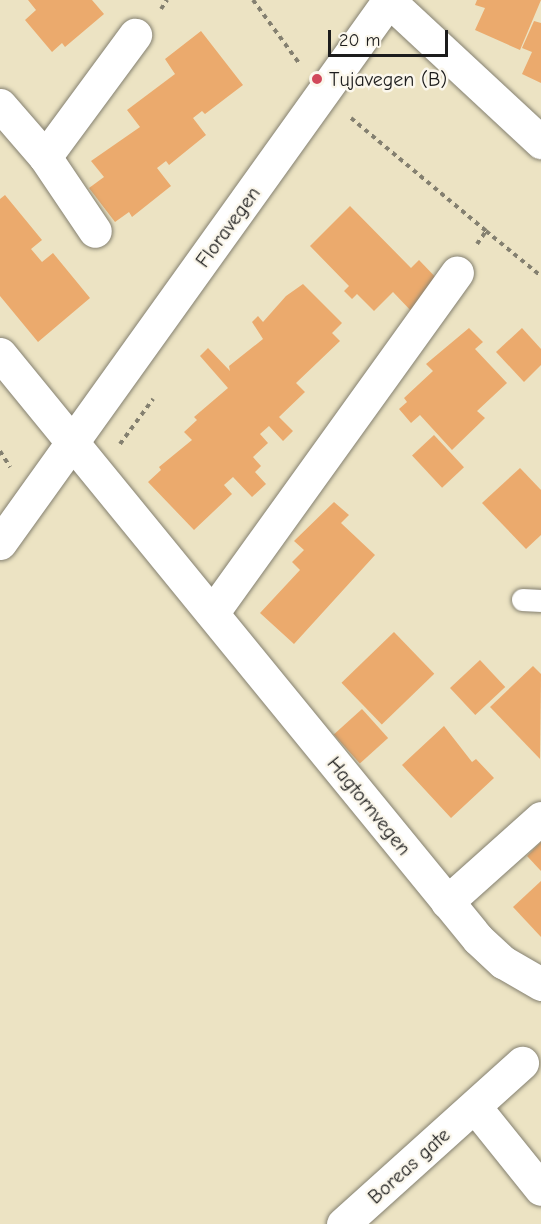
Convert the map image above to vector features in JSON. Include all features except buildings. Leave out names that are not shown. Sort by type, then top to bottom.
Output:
[{"type":"street","points":[[388,0],[541,142]]},
{"type":"street","name":"Floravegen","points":[[0,543],[388,0]]},
{"type":"street","points":[[45,157],[135,35]]},
{"type":"street","points":[[0,105],[45,157],[95,231]]},
{"type":"street","points":[[213,612],[456,273]]},
{"type":"street","name":"Hagtornvegen","points":[[0,354],[70,447],[213,612],[447,902],[503,962],[541,984]]},
{"type":"street","points":[[447,902],[541,818]]},
{"type":"street","name":"Boreas gate","points":[[343,1224],[522,1063]]},
{"type":"street","points":[[475,1107],[541,1189]]},
{"type":"path","points":[[253,0],[306,72]]},
{"type":"path","points":[[356,108],[350,117],[541,276]]},
{"type":"path","points":[[456,273],[486,231]]},
{"type":"place","name":"Tujavegen (B)","points":[[317,79]]}]
